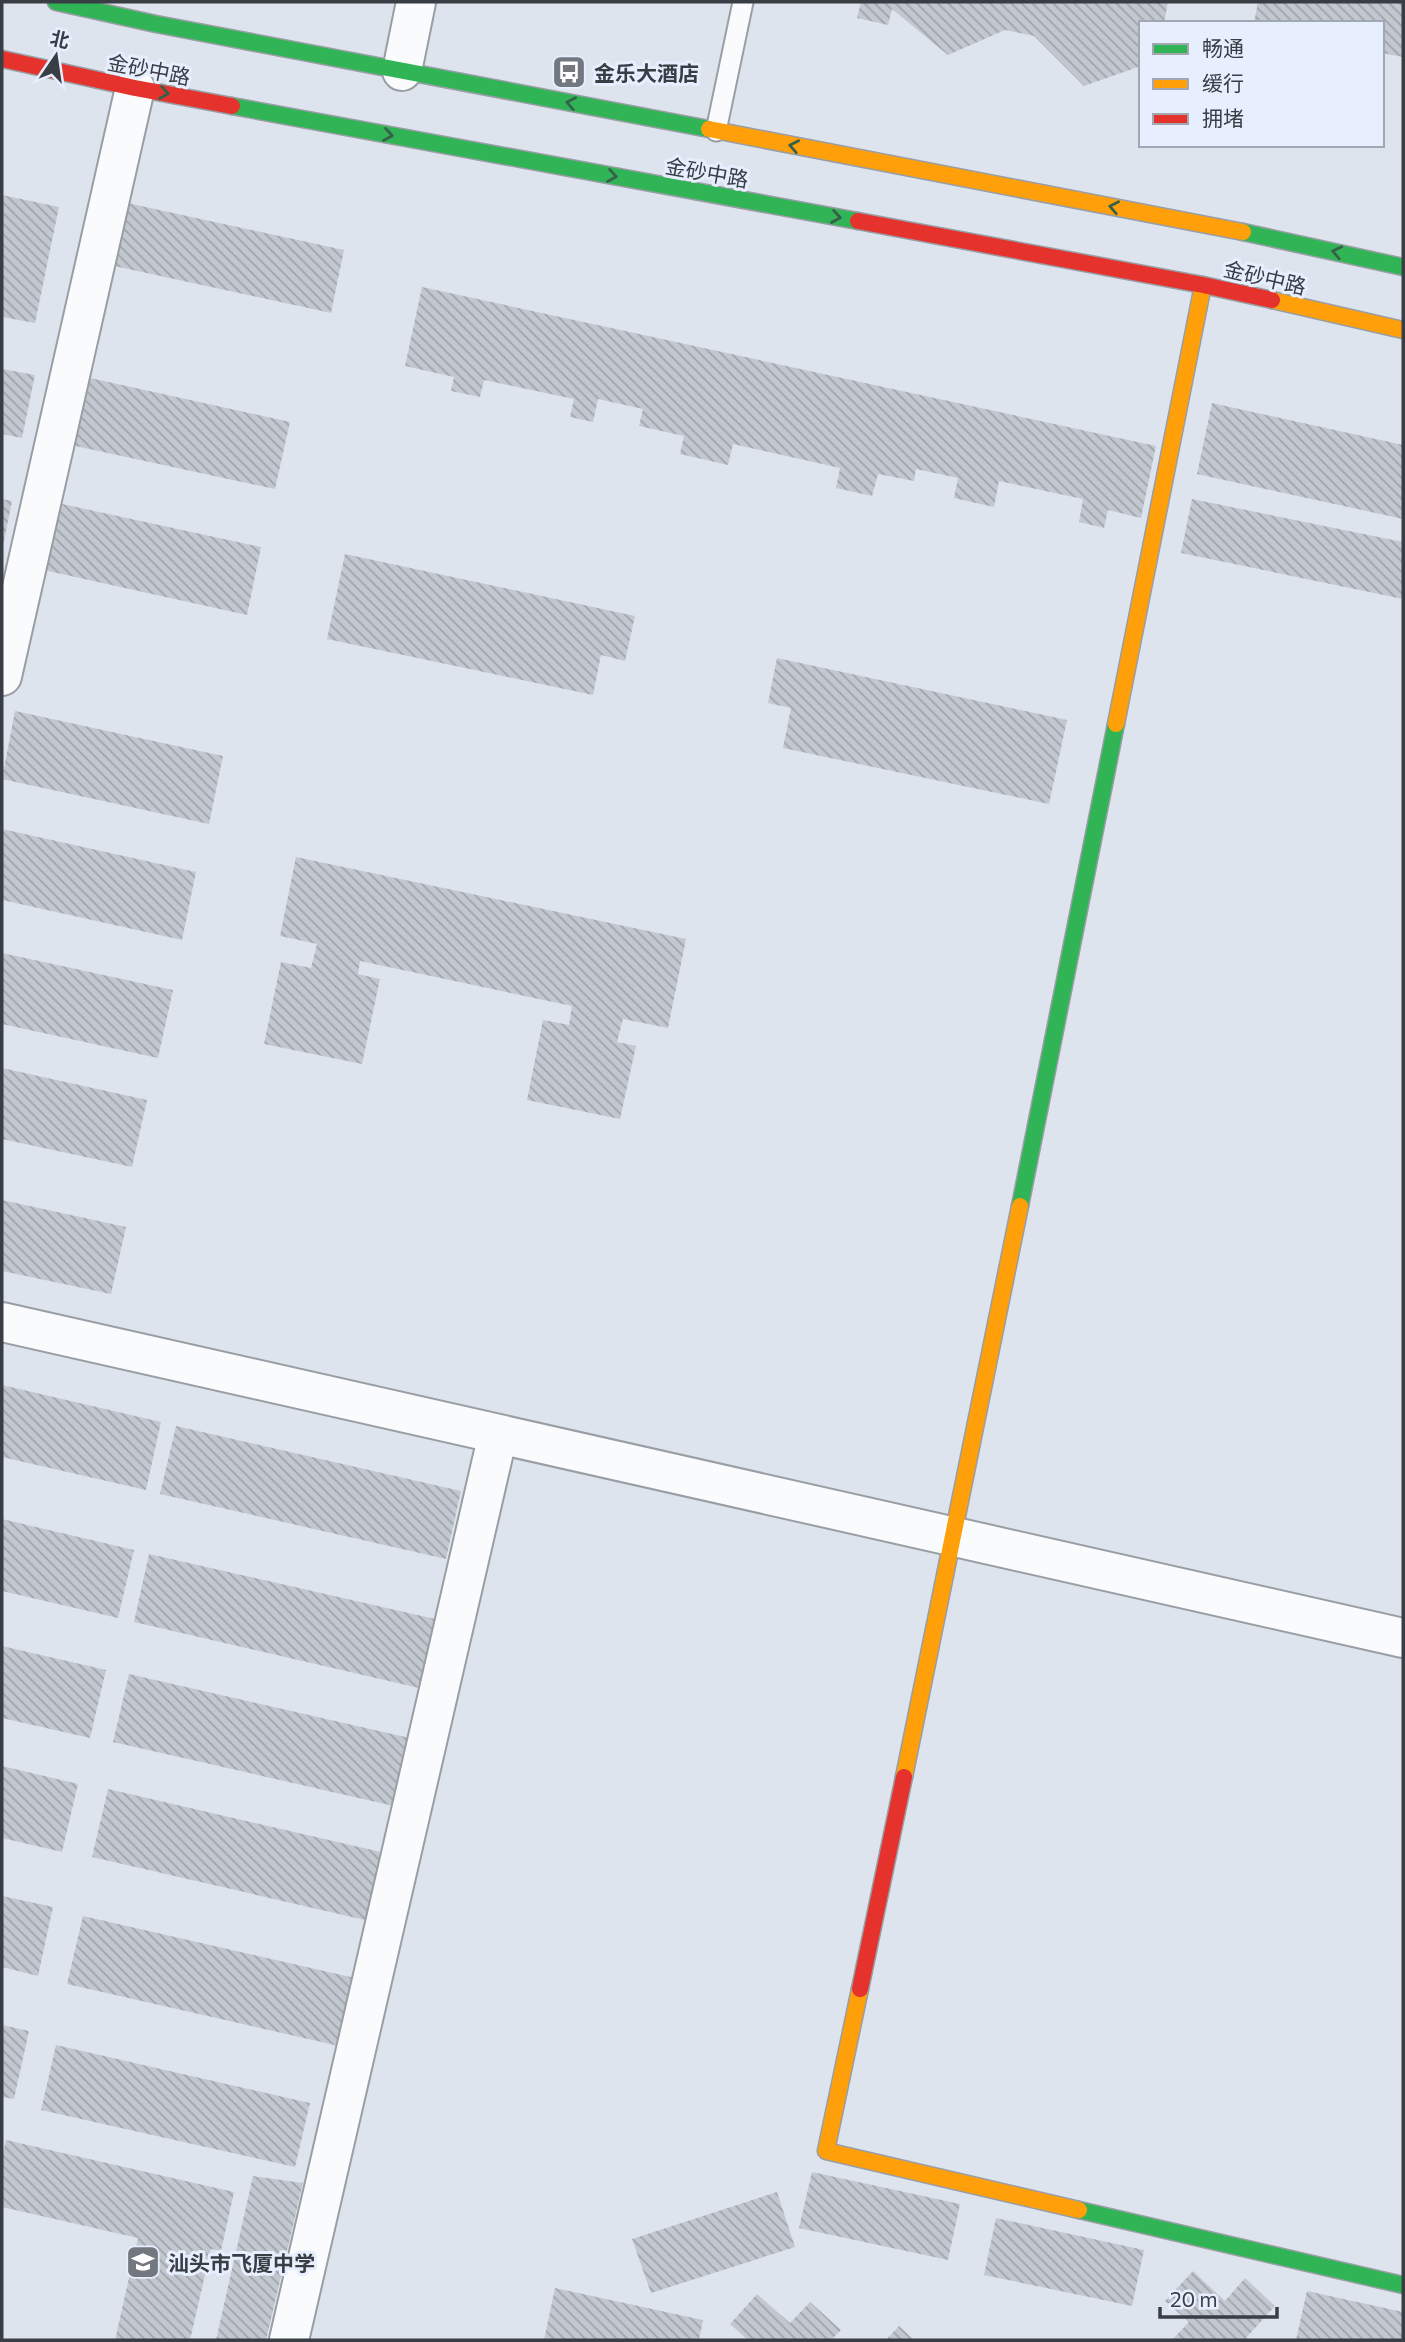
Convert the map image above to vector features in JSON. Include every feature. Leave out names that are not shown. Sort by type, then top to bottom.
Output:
[{"type":"main road","name":"金砂中路","points":[[56,2],[156,24],[1210,225],[1403,267]]},
{"type":"main road","name":"金砂中路","points":[[2,59],[135,88],[1203,285],[1403,330]]},
{"type":"main road","points":[[1203,285],[954,1537],[826,2151],[1403,2285]]},
{"type":"street","points":[[402,71],[416,2]]},
{"type":"street","points":[[2,676],[135,88]]},
{"type":"street","points":[[2,1322],[1403,1638]]},
{"type":"street","points":[[289,2340],[498,1434]]},
{"type":"lane","points":[[716,131],[743,2]]},
{"type":"building","points":[[861,2],[1168,2],[1164,21],[1139,21],[1139,67],[1084,86],[1034,36],[1005,30],[948,55],[892,9],[888,25],[857,18]]},
{"type":"building","points":[[1258,2],[1403,2],[1403,57],[1384,53],[1384,21],[1254,21]]},
{"type":"building","points":[[2,195],[59,207],[35,323],[2,317]]},
{"type":"building","points":[[118,201],[344,250],[331,313],[105,264]]},
{"type":"building","points":[[422,287],[1156,446],[1141,518],[1108,510],[1104,528],[1079,522],[1083,499],[999,481],[994,507],[954,498],[958,478],[916,469],[914,481],[878,474],[872,496],[836,488],[840,468],[733,444],[728,465],[680,454],[684,436],[639,426],[643,409],[598,399],[593,422],[570,417],[574,399],[484,380],[480,397],[451,391],[454,377],[405,366]]},
{"type":"building","points":[[2,369],[35,375],[22,438],[2,434]]},
{"type":"building","points":[[81,376],[290,422],[275,489],[66,444]]},
{"type":"building","points":[[1212,403],[1403,445],[1403,519],[1197,474]]},
{"type":"building","points":[[2,499],[12,501],[3,546],[2,546]]},
{"type":"building","points":[[1192,499],[1403,542],[1403,599],[1181,553]]},
{"type":"building","points":[[53,502],[261,547],[247,615],[39,569]]},
{"type":"building","points":[[345,554],[635,616],[625,661],[601,655],[593,695],[327,639]]},
{"type":"building","points":[[777,658],[1067,720],[1049,804],[783,748],[791,708],[768,703]]},
{"type":"building","points":[[15,711],[223,756],[209,824],[2,779]]},
{"type":"building","points":[[2,829],[196,872],[182,940],[2,900]]},
{"type":"building","points":[[296,857],[686,939],[668,1028],[623,1019],[617,1042],[636,1046],[620,1119],[527,1100],[543,1020],[569,1025],[572,1006],[360,961],[358,974],[380,979],[362,1064],[264,1044],[281,962],[311,968],[317,944],[280,936]]},
{"type":"building","points":[[2,953],[173,990],[158,1058],[2,1024]]},
{"type":"building","points":[[2,1068],[147,1100],[132,1167],[2,1139]]},
{"type":"building","points":[[2,1200],[126,1227],[111,1294],[2,1271]]},
{"type":"building","points":[[2,1385],[161,1422],[146,1490],[2,1457]]},
{"type":"building","points":[[176,1426],[461,1491],[446,1559],[160,1494]]},
{"type":"building","points":[[2,1519],[134,1550],[118,1618],[2,1591]]},
{"type":"building","points":[[149,1554],[435,1619],[419,1688],[134,1622]]},
{"type":"building","points":[[2,1646],[106,1670],[90,1738],[2,1718]]},
{"type":"building","points":[[129,1674],[414,1739],[398,1807],[113,1742]]},
{"type":"building","points":[[2,1766],[78,1784],[62,1852],[2,1838]]},
{"type":"building","points":[[108,1789],[394,1855],[378,1923],[92,1857]]},
{"type":"building","points":[[2,1896],[53,1907],[38,1976],[2,1967]]},
{"type":"building","points":[[83,1916],[368,1981],[352,2049],[67,1984]]},
{"type":"building","points":[[2,2025],[29,2031],[14,2099],[2,2097]]},
{"type":"building","points":[[56,2045],[310,2103],[295,2167],[41,2110]]},
{"type":"building","points":[[6,2140],[234,2192],[221,2251],[211,2249],[190,2340],[115,2340],[138,2238],[2,2207],[2,2159]]},
{"type":"building","points":[[812,2172],[960,2204],[948,2260],[799,2228]]},
{"type":"building","points":[[253,2176],[303,2183],[266,2340],[216,2340]]},
{"type":"building","points":[[777,2192],[795,2247],[651,2293],[632,2239]]},
{"type":"building","points":[[996,2218],[1144,2250],[1132,2306],[984,2275]]},
{"type":"building","points":[[1193,2271],[1225,2301],[1245,2278],[1275,2306],[1246,2338],[1249,2340],[1172,2340],[1189,2322],[1165,2301]]},
{"type":"building","points":[[555,2288],[703,2320],[699,2340],[544,2340]]},
{"type":"building","points":[[1307,2291],[1403,2312],[1403,2340],[1296,2340]]},
{"type":"building","points":[[757,2294],[790,2323],[810,2302],[841,2330],[831,2340],[748,2340],[730,2324]]},
{"type":"building","points":[[899,2326],[914,2340],[886,2340]]},
{"type":"traffic: fast","points":[[56,2],[156,24],[709,129]]},
{"type":"traffic: fast","points":[[232,106],[858,221]]},
{"type":"traffic: fast","points":[[1243,232],[1403,267]]},
{"type":"traffic: fast","points":[[1020,1206],[1116,724]]},
{"type":"traffic: fast","points":[[1079,2210],[1403,2285]]},
{"type":"traffic: slow","points":[[709,129],[1243,232]]},
{"type":"traffic: slow","points":[[1116,724],[1203,285]]},
{"type":"traffic: slow","points":[[1272,300],[1403,330]]},
{"type":"traffic: slow","points":[[904,1777],[1020,1206]]},
{"type":"traffic: slow","points":[[860,1989],[826,2151],[1079,2210]]},
{"type":"traffic: jam","points":[[2,59],[232,106]]},
{"type":"traffic: jam","points":[[858,221],[1272,300]]},
{"type":"traffic: jam","points":[[860,1989],[904,1777]]},
{"type":"place","name":"金乐大酒店","points":[[569,72]]},
{"type":"place","name":"汕头市飞厦中学","points":[[143,2262]]}]
